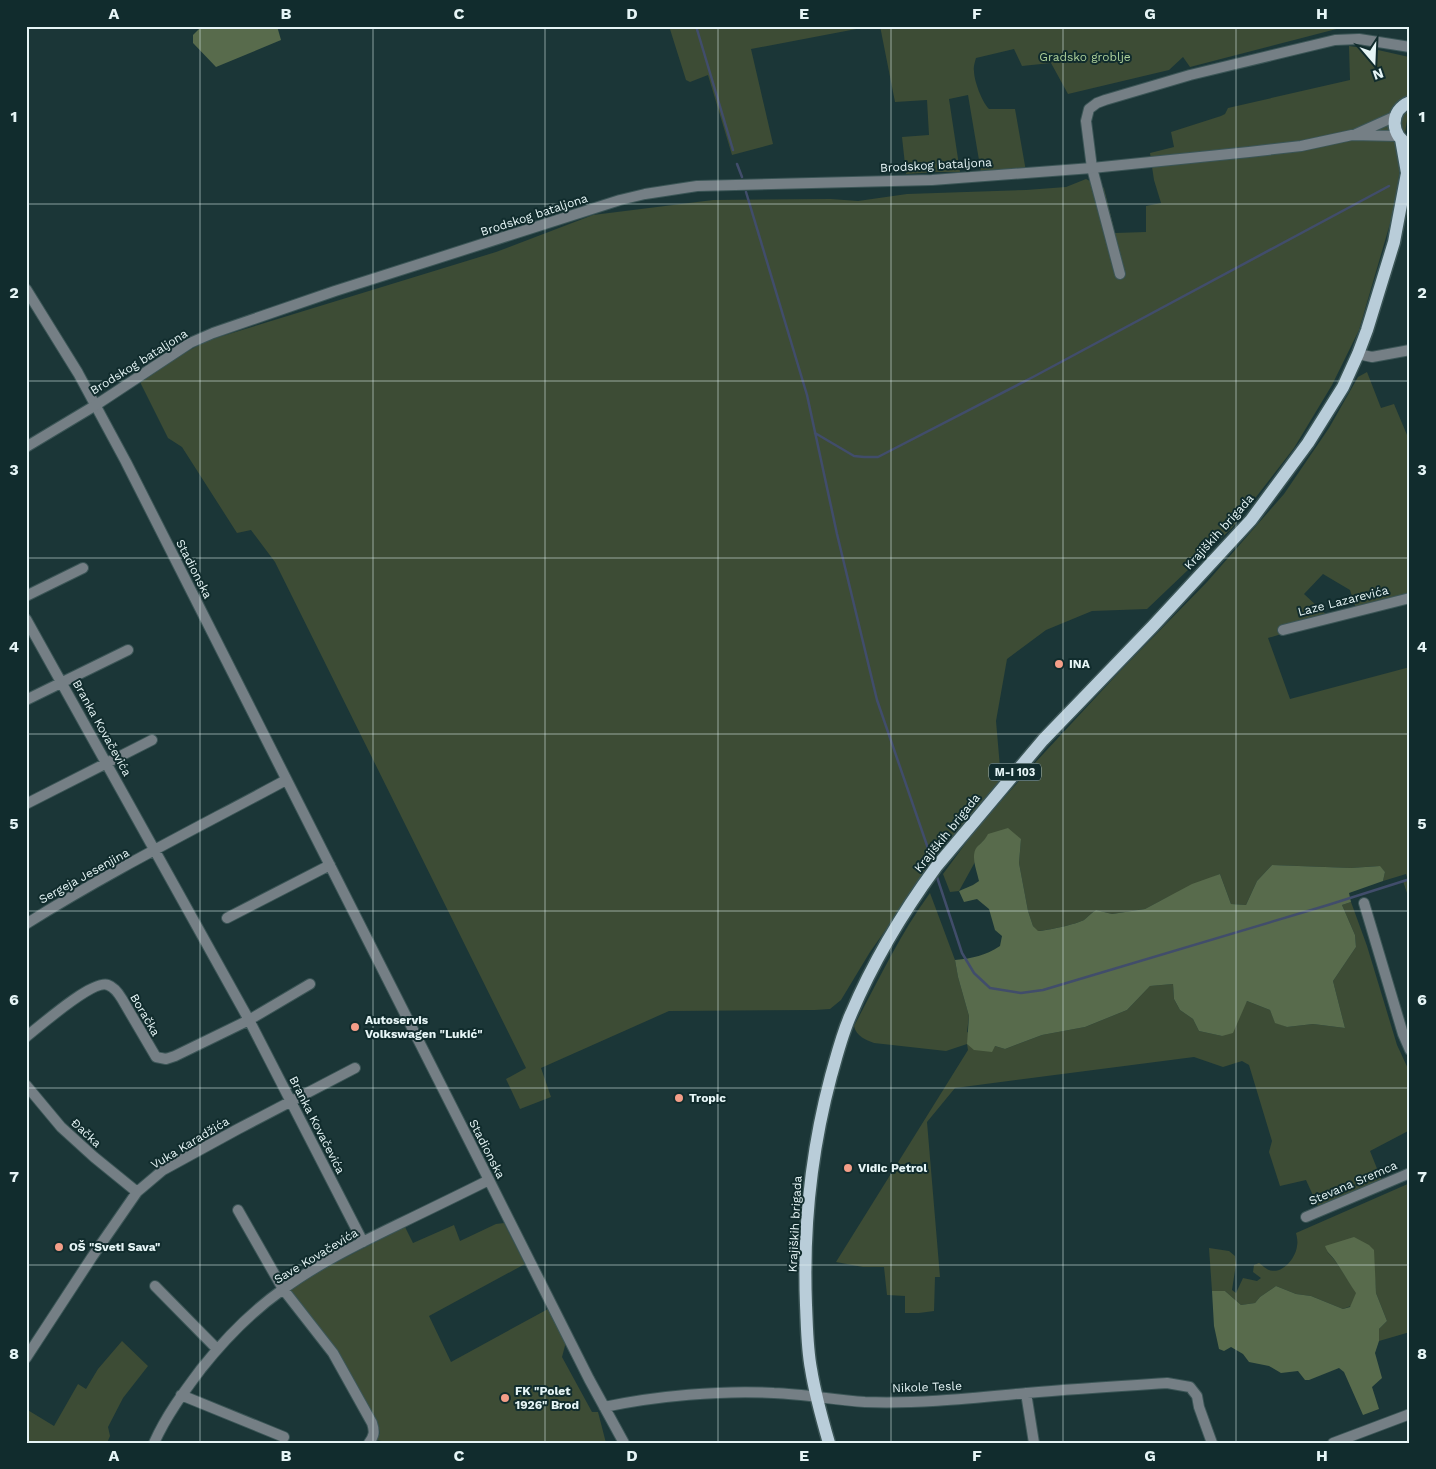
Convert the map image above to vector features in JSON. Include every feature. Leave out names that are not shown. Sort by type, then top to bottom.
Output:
[{"type":"main road","points":[[1396,116],[1398,111],[1409,101]]},
{"type":"main road","name":"M-I 103","points":[[1396,116],[1394,123],[1403,140]]},
{"type":"main road","name":"Krajiških brigada","points":[[829,1443],[811,1370],[808,1348],[805,1272],[806,1219],[812,1166],[822,1110],[850,1016],[872,970],[901,919],[928,878],[1042,740],[1153,626],[1252,520],[1308,444],[1343,387],[1367,330],[1394,242],[1408,171],[1403,140]]},
{"type":"street","points":[[1120,274],[1092,168],[1086,121],[1090,110],[1097,104],[1190,75],[1335,40],[1359,40],[1410,47]]},
{"type":"street","name":"Brodskog bataljona","points":[[26,447],[96,405],[190,343],[213,333],[620,200],[697,186],[932,180],[1092,168],[1301,146],[1352,135],[1396,116]]},
{"type":"street","name":"Brodskog bataljona","points":[[1352,135],[1403,140]]},
{"type":"street","name":"Stadionska","points":[[26,289],[96,405],[589,1379],[624,1443]]},
{"type":"street","points":[[1358,354],[1372,357],[1410,350]]},
{"type":"street","points":[[26,596],[83,568]]},
{"type":"street","name":"Laze Lazarevića","points":[[1283,630],[1410,598]]},
{"type":"street","name":"Branka Kovačevića","points":[[26,619],[249,1020],[363,1242]]},
{"type":"street","points":[[26,700],[128,650]]},
{"type":"street","points":[[26,804],[152,740]]},
{"type":"street","points":[[155,850],[286,780]]},
{"type":"street","name":"Sergeja Jesenjina","points":[[26,924],[155,850]]},
{"type":"street","points":[[227,918],[330,865]]},
{"type":"street","points":[[1364,903],[1403,1034],[1410,1050]]},
{"type":"street","points":[[249,1020],[310,984]]},
{"type":"street","name":"Boračka","points":[[26,1037],[70,1002],[98,985],[108,985],[116,990],[156,1057],[166,1059],[175,1056],[249,1020]]},
{"type":"street","name":"Vuka Karadžića","points":[[26,1358],[137,1192],[163,1170],[355,1068]]},
{"type":"street","name":"Đačka","points":[[26,1085],[61,1127],[94,1158],[137,1192]]},
{"type":"street","name":"Stevana Sremca","points":[[1306,1217],[1410,1172]]},
{"type":"street","name":"Save Kovačevića","points":[[154,1443],[181,1394],[217,1349],[243,1323],[283,1289],[318,1266],[363,1242],[489,1180]]},
{"type":"street","points":[[238,1210],[283,1289],[333,1353],[361,1402],[374,1427],[374,1437],[369,1443]]},
{"type":"street","points":[[155,1286],[217,1349]]},
{"type":"street","name":"Nikole Tesle","points":[[604,1407],[632,1401],[715,1393],[774,1393],[865,1402],[983,1398],[1026,1393],[1167,1384],[1190,1387],[1197,1396],[1212,1443]]},
{"type":"street","points":[[1026,1393],[1034,1443]]},
{"type":"street","points":[[181,1394],[284,1437]]},
{"type":"street","points":[[1333,1443],[1410,1414]]},
{"type":"green space","points":[[277,26],[281,40],[216,67],[193,43],[193,35],[201,27]]},
{"type":"green space","points":[[669,26],[872,26],[751,49],[773,144],[732,155],[708,75],[690,82],[686,80]]},
{"type":"green space","name":"Gradsko groblje","points":[[880,26],[1348,26],[1190,67],[1183,57],[1169,70],[1068,94],[1051,63],[1022,66],[1014,49],[976,58],[974,68],[975,80],[986,106],[989,109],[1015,109],[1027,177],[981,172],[968,95],[949,99],[960,172],[906,174],[902,137],[929,135],[927,100],[895,102]]},
{"type":"green space","points":[[1349,46],[1378,50],[1409,57],[1410,59],[1410,99],[1394,210],[1359,330],[1332,385],[1294,448],[1232,528],[1147,609],[1092,611],[1046,630],[1007,659],[996,721],[1001,779],[936,858],[870,952],[841,1000],[830,1009],[669,1011],[541,1068],[551,1097],[520,1109],[506,1079],[526,1068],[275,562],[251,530],[237,533],[182,447],[168,438],[140,382],[174,359],[206,341],[496,252],[593,215],[713,200],[831,199],[858,201],[907,194],[1026,190],[1066,187],[1086,179],[1104,188],[1115,233],[1146,232],[1146,206],[1161,203],[1154,180],[1150,153],[1174,147],[1171,132],[1221,116],[1225,114],[1228,108],[1350,80]]},
{"type":"green space","points":[[1367,372],[1381,408],[1394,404],[1407,435],[1410,435],[1410,595],[1357,612],[1350,590],[1323,574],[1304,594],[1331,619],[1268,638],[1290,699],[1410,667],[1410,902],[1403,881],[1408,880],[1406,874],[1383,881],[1385,872],[1379,866],[1351,868],[1272,865],[1257,881],[1246,905],[1231,904],[1220,874],[1145,909],[1112,914],[1096,910],[1080,922],[1054,929],[1037,931],[1033,926],[1028,911],[1019,863],[1021,839],[989,834],[976,850],[975,862],[959,891],[950,892],[943,874],[974,832],[1123,668],[1207,582],[1284,494],[1329,428],[1358,377]]},
{"type":"green space","points":[[1008,828],[1021,839],[1019,863],[1028,911],[1033,926],[1038,931],[1080,922],[1096,910],[1112,914],[1145,909],[1192,884],[1220,874],[1231,904],[1246,905],[1257,881],[1272,865],[1351,868],[1380,866],[1385,872],[1383,881],[1349,893],[1351,902],[1342,905],[1355,935],[1356,947],[1333,981],[1345,1028],[1313,1024],[1287,1027],[1275,1023],[1270,1010],[1247,1001],[1233,1033],[1222,1036],[1199,1031],[1193,1019],[1180,1010],[1174,999],[1173,984],[1150,986],[1127,1010],[1085,1027],[1042,1035],[1005,1049],[995,1046],[992,1052],[974,1050],[967,1044],[969,1016],[955,960],[979,956],[989,952],[1000,946],[1002,936],[995,930],[989,909],[977,899],[964,902],[959,891],[979,881],[974,859],[977,847],[988,834]]},
{"type":"green space","points":[[930,893],[955,960],[969,1016],[967,1032],[1005,1049],[1042,1035],[1085,1027],[1127,1010],[1150,986],[1173,984],[1174,999],[1180,1010],[1193,1019],[1199,1031],[1222,1036],[1247,1001],[1270,1010],[1275,1022],[1287,1027],[1313,1024],[1345,1028],[1333,981],[1356,947],[1355,935],[1342,905],[1351,902],[1367,946],[1397,1045],[1410,1073],[1410,1130],[1370,1151],[1384,1186],[1321,1213],[1306,1180],[1280,1186],[1269,1152],[1272,1141],[1249,1065],[1242,1061],[1223,1067],[1194,1057],[955,1088],[927,1122],[940,1277],[935,1277],[934,1311],[905,1313],[905,1296],[887,1295],[884,1267],[863,1267],[836,1262],[968,1050],[967,1044],[946,1051],[874,1043],[859,1035],[854,1026],[899,941]]},
{"type":"green space","points":[[1410,1183],[1410,1332],[1379,1341],[1379,1329],[1387,1321],[1376,1293],[1375,1280],[1327,1252],[1357,1293],[1351,1306],[1343,1309],[1311,1296],[1296,1294],[1276,1286],[1260,1297],[1255,1303],[1241,1305],[1225,1291],[1212,1291],[1209,1248],[1229,1251],[1235,1256],[1236,1264],[1232,1290],[1236,1293],[1243,1278],[1257,1281],[1261,1278],[1253,1272],[1254,1265],[1259,1263],[1274,1271],[1284,1268],[1288,1264],[1296,1250],[1296,1233]]},
{"type":"green space","points":[[504,1223],[525,1264],[429,1316],[451,1362],[548,1309],[566,1342],[562,1357],[592,1412],[598,1412],[606,1443],[386,1443],[376,1440],[380,1433],[378,1425],[336,1351],[289,1290],[323,1269],[405,1227],[413,1243],[454,1225],[460,1241],[496,1224]]},
{"type":"green space","points":[[1354,1237],[1374,1250],[1376,1293],[1387,1321],[1379,1329],[1379,1341],[1375,1353],[1382,1378],[1372,1387],[1379,1409],[1363,1415],[1344,1372],[1339,1368],[1305,1380],[1298,1371],[1281,1373],[1269,1366],[1249,1362],[1243,1354],[1231,1347],[1224,1351],[1219,1349],[1214,1326],[1212,1291],[1225,1291],[1241,1305],[1255,1303],[1260,1297],[1276,1286],[1296,1294],[1311,1296],[1343,1309],[1350,1307],[1356,1293],[1325,1246]]},
{"type":"green space","points":[[122,1341],[148,1366],[123,1398],[108,1427],[110,1436],[107,1443],[26,1443],[26,1409],[54,1426],[78,1384],[86,1389],[98,1369]]},
{"type":"waterway","points":[[696,26],[733,150]]},
{"type":"waterway","points":[[737,164],[742,177]]},
{"type":"waterway","points":[[815,433],[854,456],[878,457],[1033,377],[1389,186]]},
{"type":"waterway","points":[[746,192],[807,395],[837,534],[877,700],[932,860]]},
{"type":"waterway","points":[[937,877],[962,953],[974,973],[990,988],[1021,993],[1043,990],[1410,879]]},
{"type":"place","name":"INA","points":[[1059,664]]},
{"type":"place","name":"Autoservis Volkswagen \"Lukić\"","points":[[355,1027]]},
{"type":"place","name":"Tropic","points":[[679,1098]]},
{"type":"place","name":"Vidic Petrol","points":[[848,1168]]},
{"type":"place","name":"OŠ \"Sveti Sava\"","points":[[59,1247]]},
{"type":"place","name":"FK \"Polet 1926\" Brod","points":[[505,1398]]}]
